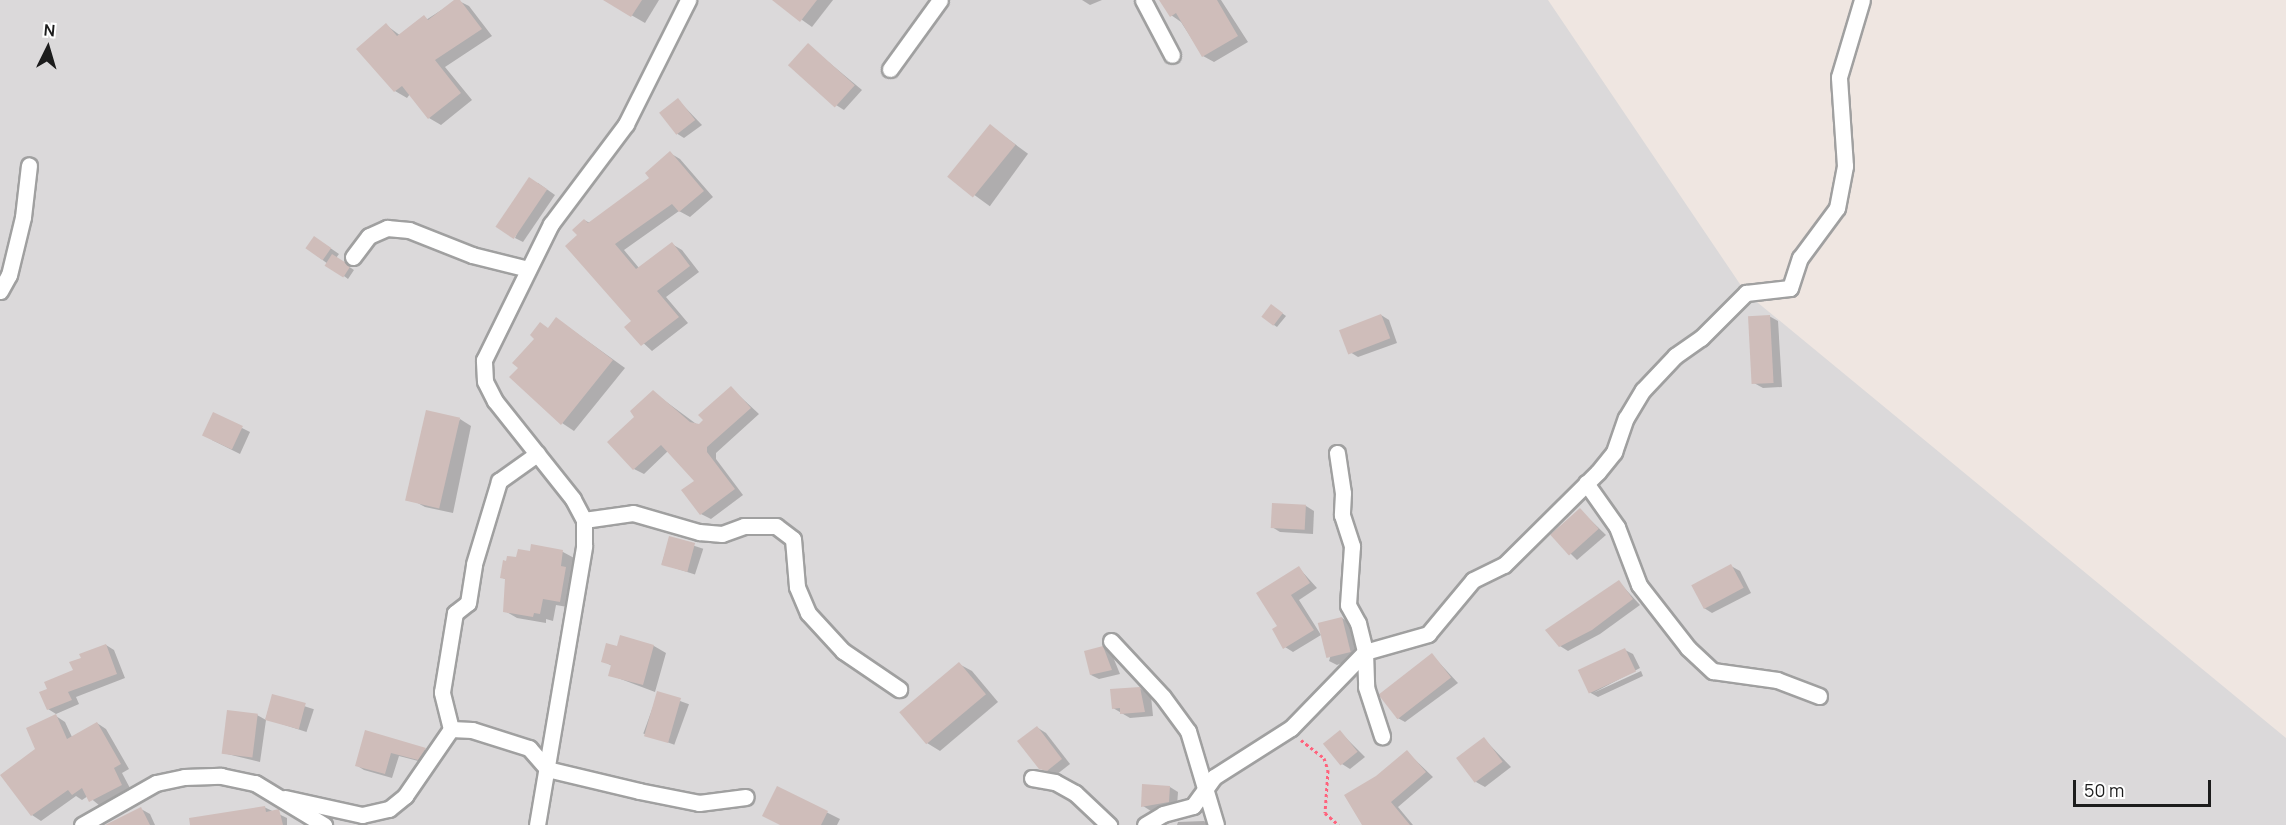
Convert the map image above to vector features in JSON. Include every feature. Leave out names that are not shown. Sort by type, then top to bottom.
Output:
[{"type":"street","points":[[537,825],[584,546],[584,520],[573,499],[495,400],[485,381],[484,360],[551,224],[626,124],[688,0]]},
{"type":"street","points":[[890,69],[940,0]]},
{"type":"street","points":[[1143,0],[1172,55]]},
{"type":"street","points":[[1145,825],[1163,814],[1193,806],[1206,786],[1287,731],[1365,652],[1428,634],[1473,580],[1504,566],[1614,453],[1626,418],[1643,390],[1746,293],[1790,288],[1800,258],[1837,208],[1845,166],[1839,77],[1862,0]]},
{"type":"street","points":[[0,291],[9,275],[23,217],[29,165]]},
{"type":"street","points":[[353,257],[369,236],[387,228],[409,230],[472,255],[528,269]]},
{"type":"street","points":[[1337,453],[1343,493],[1342,514],[1352,546],[1348,605],[1358,623],[1365,652],[1366,687],[1382,736]]},
{"type":"street","points":[[285,798],[362,815],[389,809],[412,788],[451,729],[442,692],[455,613],[468,603],[474,564],[499,481],[537,454]]},
{"type":"street","points":[[1586,483],[1617,527],[1639,585],[1688,648],[1713,671],[1777,680],[1819,696]]},
{"type":"street","points":[[584,520],[633,513],[699,532],[722,534],[744,526],[776,526],[793,539],[797,587],[807,613],[843,651],[900,689]]},
{"type":"street","points":[[1111,640],[1163,697],[1188,731],[1216,825]]},
{"type":"street","points":[[451,729],[472,730],[529,748],[547,769],[699,803],[746,797]]},
{"type":"street","points":[[82,825],[156,783],[184,777],[221,776],[255,783],[285,798],[324,825]]},
{"type":"street","points":[[1032,778],[1055,782],[1075,794],[1109,825]]},
{"type":"path","points":[[1287,731],[1324,758],[1328,770],[1325,813],[1339,825]]},
{"type":"shaded area","points":[[0,0],[1548,0],[1746,293],[2286,738],[2286,825],[0,825]]},
{"type":"building","points":[[454,0],[460,0],[482,29],[435,60],[461,93],[428,119],[402,86],[394,92],[356,49],[386,23],[397,36],[424,15],[428,20]]},
{"type":"building","points":[[603,0],[642,0],[631,17]]},
{"type":"building","points":[[772,0],[817,0],[800,22]]},
{"type":"building","points":[[1159,0],[1217,0],[1238,36],[1202,57],[1176,13],[1170,17]]},
{"type":"building","points":[[808,43],[855,85],[835,107],[788,65]]},
{"type":"building","points":[[678,98],[695,120],[676,135],[659,113]]},
{"type":"building","points":[[990,124],[1016,145],[973,198],[947,177]]},
{"type":"building","points":[[670,151],[704,191],[679,212],[672,204],[615,244],[636,269],[672,242],[690,266],[657,291],[679,317],[641,346],[624,327],[631,321],[565,246],[577,235],[572,230],[584,219],[588,223],[649,178],[645,173]]},
{"type":"building","points":[[529,177],[547,189],[514,239],[495,227]]},
{"type":"building","points":[[314,236],[331,248],[323,260],[305,248]]},
{"type":"building","points":[[332,254],[351,266],[343,278],[325,266]]},
{"type":"building","points":[[1271,304],[1283,313],[1273,326],[1261,317]]},
{"type":"building","points":[[1381,314],[1390,338],[1348,354],[1339,330]]},
{"type":"building","points":[[1770,315],[1774,383],[1752,384],[1748,316]]},
{"type":"building","points":[[556,317],[613,360],[561,425],[509,377],[518,368],[512,363],[534,339],[530,335],[540,322],[548,328]]},
{"type":"building","points":[[731,386],[751,408],[707,447],[707,452],[735,489],[700,515],[681,490],[694,481],[661,445],[633,470],[607,442],[634,417],[630,411],[653,390],[690,422],[699,424],[703,420],[698,415]]},
{"type":"building","points":[[426,410],[460,418],[439,508],[405,501]]},
{"type":"building","points":[[213,412],[243,426],[232,450],[202,436]]},
{"type":"building","points":[[1272,503],[1306,505],[1305,530],[1271,528]]},
{"type":"building","points":[[1580,508],[1599,529],[1569,556],[1550,535]]},
{"type":"building","points":[[669,536],[695,543],[687,572],[661,565]]},
{"type":"building","points":[[531,544],[563,550],[561,566],[566,567],[560,602],[543,599],[540,614],[534,613],[533,617],[503,612],[505,579],[500,578],[503,560],[506,561],[507,556],[516,557],[518,549],[530,551]]},
{"type":"building","points":[[1731,564],[1744,588],[1704,609],[1691,585]]},
{"type":"building","points":[[1299,566],[1310,583],[1291,595],[1314,630],[1283,649],[1272,629],[1277,626],[1256,593]]},
{"type":"building","points":[[1619,580],[1633,599],[1592,630],[1559,647],[1545,630]]},
{"type":"building","points":[[1342,617],[1351,652],[1326,658],[1318,623]]},
{"type":"building","points":[[620,635],[654,645],[643,685],[608,676],[611,665],[601,662],[606,643],[617,646]]},
{"type":"building","points":[[106,644],[117,674],[68,692],[72,700],[47,710],[39,692],[47,689],[44,682],[73,670],[69,662],[81,658],[79,654]]},
{"type":"building","points":[[1103,646],[1112,670],[1090,675],[1084,651]]},
{"type":"building","points":[[1625,648],[1636,672],[1589,694],[1578,670]]},
{"type":"building","points":[[1432,653],[1451,677],[1398,719],[1378,695]]},
{"type":"building","points":[[959,662],[986,694],[926,744],[899,712]]},
{"type":"building","points":[[1140,687],[1145,712],[1120,714],[1120,708],[1112,709],[1110,689]]},
{"type":"building","points":[[657,691],[681,698],[668,743],[644,736]]},
{"type":"building","points":[[272,694],[306,703],[299,729],[265,720]]},
{"type":"building","points":[[227,710],[258,714],[252,757],[222,754]]},
{"type":"building","points":[[56,714],[67,739],[97,722],[121,764],[114,768],[122,785],[89,802],[82,788],[72,795],[68,790],[31,816],[0,775],[35,749],[26,728]]},
{"type":"building","points":[[1037,726],[1062,759],[1047,771],[1039,769],[1017,741]]},
{"type":"building","points":[[365,730],[426,748],[418,760],[391,753],[385,774],[355,766]]},
{"type":"building","points":[[1340,730],[1358,752],[1341,766],[1323,744]]},
{"type":"building","points":[[1484,737],[1503,762],[1475,783],[1456,758]]},
{"type":"building","points":[[1407,750],[1426,772],[1391,802],[1410,825],[1362,825],[1344,795],[1376,776]]},
{"type":"building","points":[[1142,784],[1170,786],[1169,802],[1141,807]]},
{"type":"building","points":[[777,786],[828,811],[821,825],[780,825],[762,816]]},
{"type":"building","points":[[265,806],[266,812],[279,809],[283,825],[190,825],[189,818]]},
{"type":"building","points":[[141,807],[150,825],[105,825]]}]
